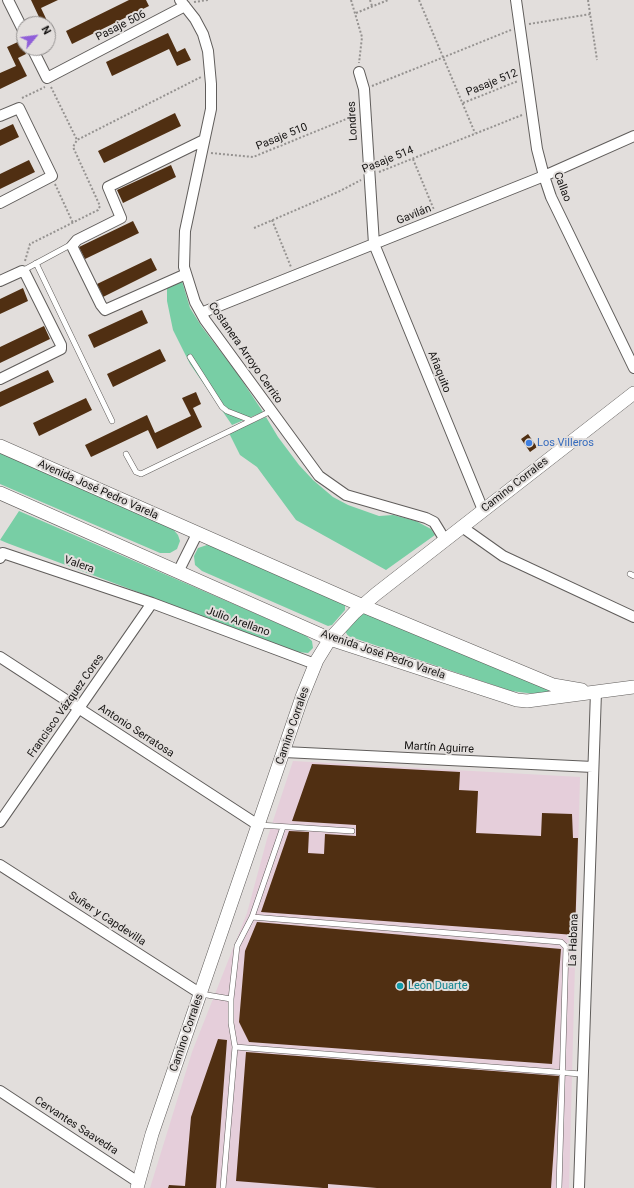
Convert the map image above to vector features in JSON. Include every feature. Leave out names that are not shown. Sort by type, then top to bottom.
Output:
[{"type":"street","points":[[8,0],[16,16]]},
{"type":"street","name":"Callao","points":[[516,0],[531,112],[537,149],[544,176],[556,207],[634,368]]},
{"type":"street","name":"Costanera Arroyo Cerrito","points":[[183,3],[195,19],[202,34],[208,51],[211,72],[211,109],[185,232],[184,267],[195,302],[201,313],[319,476],[346,495],[426,518],[434,522],[445,540]]},
{"type":"street","name":"Pasaje 506","points":[[36,56],[47,78],[183,3]]},
{"type":"street","name":"Londres","points":[[359,72],[364,89],[368,176],[374,244]]},
{"type":"street","points":[[0,116],[19,108],[52,176],[0,203]]},
{"type":"street","name":"Gavilán","points":[[201,313],[544,176],[634,136]]},
{"type":"street","points":[[186,274],[105,310],[72,250],[72,244],[122,218],[108,187],[204,140]]},
{"type":"street","name":"Añaquito","points":[[374,244],[483,510]]},
{"type":"street","points":[[0,281],[22,271],[25,272],[61,345],[61,348],[0,379]]},
{"type":"street","name":"Camino Corrales","points":[[138,1185],[152,1134],[302,697],[315,664],[330,639],[363,606],[634,392]]},
{"type":"street","name":"Avenida José Pedro Varela","points":[[0,446],[363,606],[553,685],[596,692]]},
{"type":"street","name":"Avenida José Pedro Varela","points":[[0,493],[330,639],[517,700],[528,701],[634,687]]},
{"type":"street","points":[[462,527],[503,556],[634,616]]},
{"type":"street","points":[[178,572],[197,534]]},
{"type":"street","name":"Valera","points":[[0,558],[4,553],[152,603]]},
{"type":"street","name":"Julio Arellano","points":[[152,603],[315,664]]},
{"type":"street","name":"Francisco Vázquez Cores","points":[[0,822],[152,603]]},
{"type":"street","name":"Antonio Serratosa","points":[[0,658],[258,825]]},
{"type":"street","name":"La Habana","points":[[579,1188],[581,1074],[596,692]]},
{"type":"street","name":"Martín Aguirre","points":[[284,752],[594,767]]},
{"type":"street","name":"Suñer y Capdevilla","points":[[0,865],[201,994]]},
{"type":"street","name":"Cervantes Saavedra","points":[[0,1091],[138,1185]]},
{"type":"lane","points":[[22,271],[72,244]]},
{"type":"lane","points":[[36,263],[112,422]]},
{"type":"lane","points":[[190,357],[222,407],[227,411],[250,420]]},
{"type":"lane","points":[[126,454],[136,472],[140,474],[271,410]]},
{"type":"lane","points":[[258,825],[352,831]]},
{"type":"lane","points":[[223,1188],[235,1046],[231,1023],[231,999],[237,946],[252,917],[283,827]]},
{"type":"lane","points":[[252,917],[561,942],[566,947],[559,1188]]},
{"type":"lane","points":[[201,994],[231,999]]},
{"type":"lane","points":[[235,1046],[581,1074]]},
{"type":"path","points":[[183,3],[208,0]]},
{"type":"path","points":[[351,0],[362,37],[359,72]]},
{"type":"path","points":[[370,0],[372,6]]},
{"type":"path","points":[[355,13],[388,0]]},
{"type":"path","points":[[419,0],[475,133]]},
{"type":"path","points":[[588,0],[597,60]]},
{"type":"path","points":[[364,89],[533,22],[591,14]]},
{"type":"path","points":[[22,271],[30,244],[98,210],[100,206],[73,147],[77,140],[211,72]]},
{"type":"path","name":"Pasaje 512","points":[[463,103],[526,77]]},
{"type":"path","points":[[19,108],[21,99],[50,84],[77,140]]},
{"type":"path","name":"Pasaje 510","points":[[202,152],[253,157],[365,112]]},
{"type":"path","name":"Pasaje 514","points":[[254,228],[340,191],[368,176],[531,112]]},
{"type":"path","points":[[413,159],[437,219]]},
{"type":"path","points":[[51,177],[74,223]]},
{"type":"path","points":[[272,220],[294,276]]},
{"type":"shaded area","points":[[293,761],[580,777],[569,1188],[150,1188],[192,1052],[247,913],[267,839]]},
{"type":"green space","points":[[182,281],[190,308],[263,412],[232,425],[190,364],[173,330],[167,301],[167,287]]},
{"type":"green space","points":[[266,417],[278,437],[299,465],[313,480],[333,497],[348,505],[379,516],[393,515],[416,521],[431,529],[435,535],[386,570],[296,520],[257,467],[240,455],[229,433]]},
{"type":"green space","points":[[0,452],[172,528],[178,535],[180,541],[177,549],[170,553],[160,553],[0,484]]},
{"type":"green space","points":[[19,511],[305,635],[312,641],[313,648],[308,653],[298,652],[0,540]]},
{"type":"green space","points":[[207,545],[213,546],[345,604],[345,610],[332,625],[328,626],[202,571],[195,565],[194,556],[198,548]]},
{"type":"green space","points":[[362,612],[565,691],[543,695],[511,691],[348,636],[345,631]]},
{"type":"building","points":[[31,0],[58,0],[41,8],[45,16],[39,16]]},
{"type":"building","points":[[129,0],[146,0],[149,6],[72,44],[66,31]]},
{"type":"building","points":[[168,33],[177,52],[185,48],[191,60],[177,66],[169,49],[112,76],[106,62]]},
{"type":"building","points":[[16,43],[16,56],[22,56],[18,58],[27,76],[0,89],[0,73],[16,66],[7,47]]},
{"type":"building","points":[[175,113],[181,126],[104,163],[98,151]]},
{"type":"building","points":[[13,124],[19,137],[0,146],[0,130]]},
{"type":"building","points":[[29,160],[35,172],[0,189],[0,174]]},
{"type":"building","points":[[171,165],[176,177],[123,203],[117,190]]},
{"type":"building","points":[[133,221],[139,233],[85,259],[79,247]]},
{"type":"building","points":[[151,258],[157,270],[103,297],[97,284]]},
{"type":"building","points":[[23,288],[28,301],[0,314],[0,299]]},
{"type":"building","points":[[142,310],[148,323],[94,348],[88,335]]},
{"type":"building","points":[[44,326],[50,339],[0,363],[0,347]]},
{"type":"building","points":[[160,349],[166,361],[113,387],[107,374]]},
{"type":"building","points":[[48,370],[54,382],[0,407],[0,392]]},
{"type":"building","points":[[196,392],[201,404],[193,408],[202,427],[157,449],[148,430],[91,457],[85,445],[147,415],[155,433],[191,416],[182,398]]},
{"type":"building","points":[[86,398],[92,410],[39,436],[33,423]]},
{"type":"building","name":"Los Villeros","points":[[528,434],[537,447],[530,452],[521,439]]},
{"type":"building","points":[[312,764],[460,772],[459,790],[478,791],[476,833],[541,836],[542,813],[572,814],[573,838],[578,838],[575,935],[261,912],[289,831],[309,832],[308,853],[324,854],[325,834],[356,836],[356,825],[292,821]]},
{"type":"building","name":"León Duarte","points":[[257,922],[561,949],[552,1064],[249,1042],[239,1022],[245,951]]},
{"type":"building","points":[[218,1039],[227,1040],[216,1188],[168,1188],[169,1185],[185,1186],[191,1117]]},
{"type":"building","points":[[246,1052],[559,1076],[551,1188],[377,1188],[328,1184],[328,1188],[323,1188],[236,1181]]},
{"type":"place","name":"Los Villeros","points":[[529,443]]},
{"type":"place","name":"León Duarte","points":[[400,986]]}]
